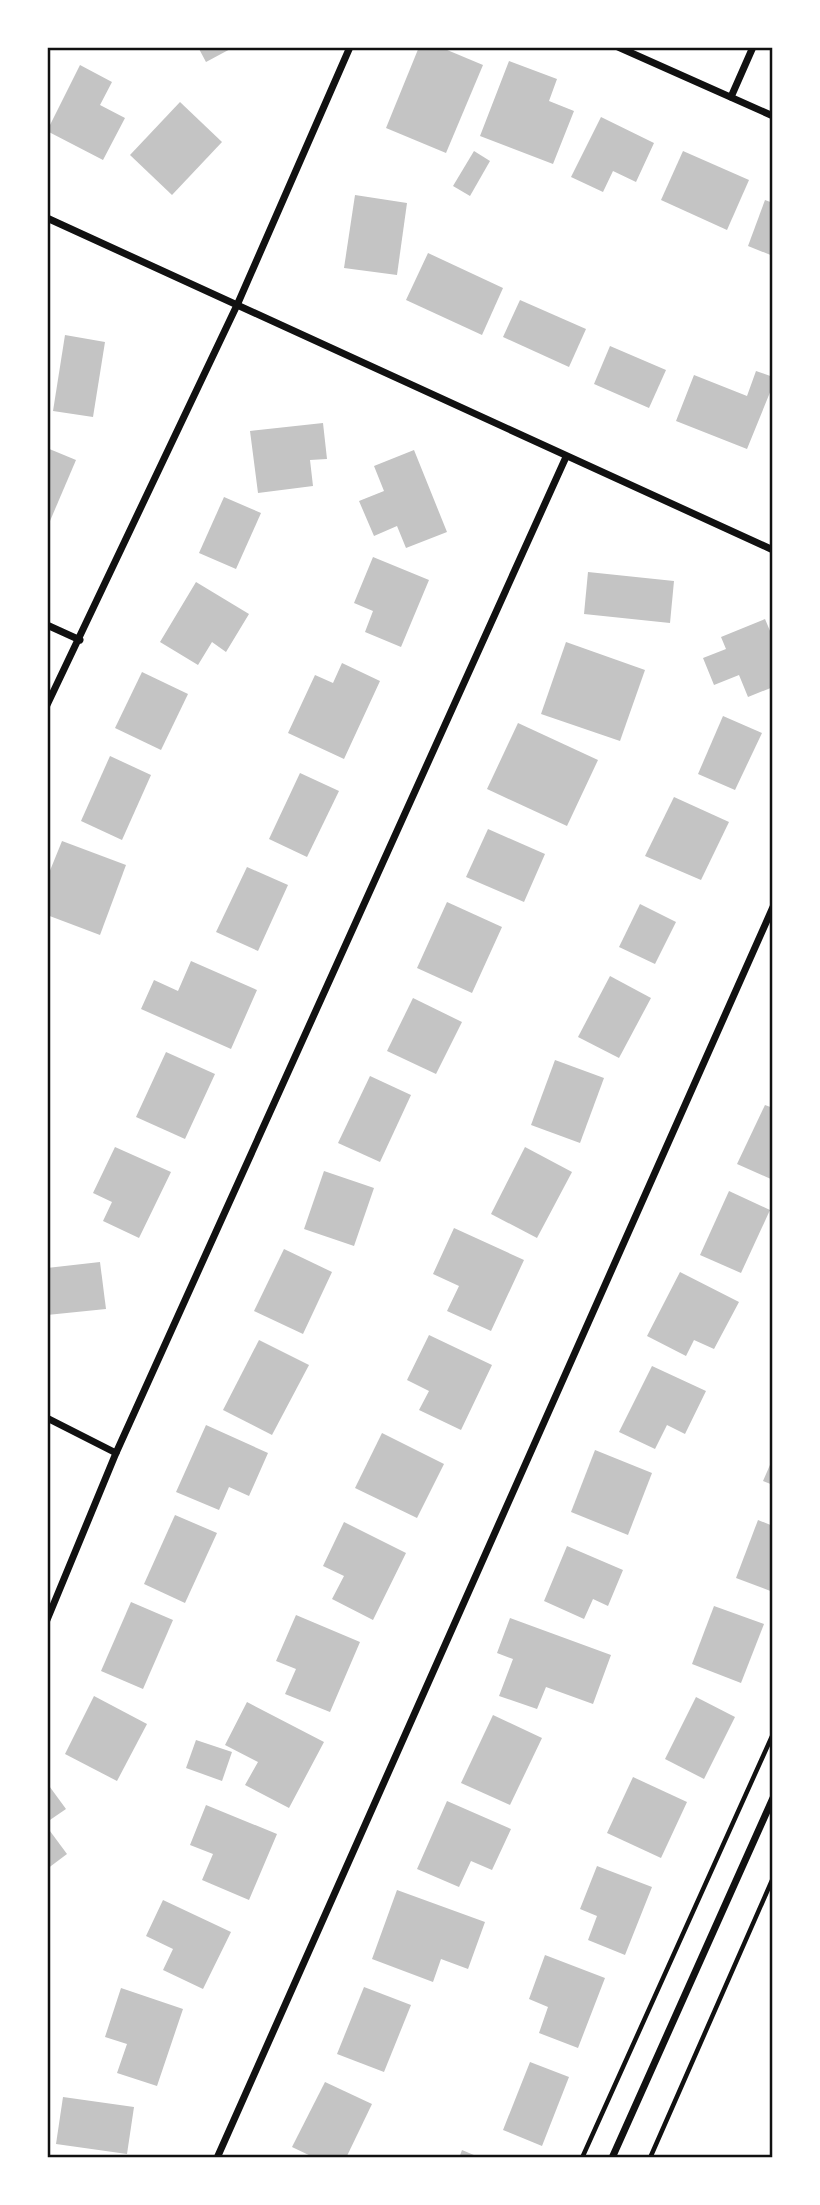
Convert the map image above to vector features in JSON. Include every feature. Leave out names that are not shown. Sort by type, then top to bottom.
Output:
[{"type":"street","points":[[47,705],[239,303],[350,47]]},
{"type":"street","points":[[618,47],[773,116]]},
{"type":"street","points":[[731,97],[753,47]]},
{"type":"street","points":[[47,218],[239,303],[566,457],[773,550]]},
{"type":"street","points":[[47,1620],[116,1453],[566,457]]},
{"type":"street","points":[[47,625],[80,640]]},
{"type":"street","points":[[217,2158],[773,907]]},
{"type":"street","points":[[47,1419],[116,1453]]},
{"type":"street","points":[[612,2158],[773,1798]]},
{"type":"path","points":[[582,2158],[773,1734]]},
{"type":"path","points":[[650,2158],[773,1878]]},
{"type":"building","points":[[198,47],[234,47],[206,62]]},
{"type":"building","points":[[419,47],[440,47],[483,65],[446,153],[386,128]]},
{"type":"building","points":[[509,61],[557,79],[549,101],[574,111],[553,164],[480,136]]},
{"type":"building","points":[[80,65],[112,82],[100,105],[125,118],[103,160],[47,131]]},
{"type":"building","points":[[180,102],[222,142],[172,195],[130,155]]},
{"type":"building","points":[[601,117],[654,143],[636,182],[613,171],[603,192],[571,177]]},
{"type":"building","points":[[474,151],[490,161],[470,196],[453,186]]},
{"type":"building","points":[[683,151],[749,180],[727,230],[661,200]]},
{"type":"building","points":[[355,195],[407,203],[397,275],[344,268]]},
{"type":"building","points":[[765,200],[773,203],[773,256],[748,246]]},
{"type":"building","points":[[428,253],[503,288],[482,335],[406,300]]},
{"type":"building","points":[[520,300],[586,329],[569,367],[503,337]]},
{"type":"building","points":[[65,335],[105,342],[93,417],[53,411]]},
{"type":"building","points":[[610,346],[666,370],[649,408],[594,384]]},
{"type":"building","points":[[756,371],[773,377],[773,385],[747,449],[676,421],[694,375],[747,396]]},
{"type":"building","points":[[323,423],[327,459],[310,460],[313,486],[258,493],[250,431]]},
{"type":"building","points":[[47,448],[76,460],[47,528]]},
{"type":"building","points":[[414,450],[447,532],[406,548],[397,526],[374,536],[359,501],[384,491],[374,466]]},
{"type":"building","points":[[224,497],[261,513],[236,569],[199,553]]},
{"type":"building","points":[[373,557],[429,580],[401,647],[365,632],[373,611],[354,603]]},
{"type":"building","points":[[588,572],[674,581],[670,623],[584,614]]},
{"type":"building","points":[[196,582],[249,614],[226,652],[212,642],[198,665],[160,642]]},
{"type":"building","points":[[765,619],[773,638],[773,687],[748,697],[739,675],[714,685],[703,658],[726,649],[721,637]]},
{"type":"building","points":[[566,642],[645,670],[620,741],[541,714]]},
{"type":"building","points":[[342,663],[380,681],[344,759],[288,733],[315,675],[333,683]]},
{"type":"building","points":[[142,672],[188,694],[161,750],[115,728]]},
{"type":"building","points":[[723,716],[762,733],[735,790],[698,774]]},
{"type":"building","points":[[518,723],[598,760],[567,826],[487,789]]},
{"type":"building","points":[[110,756],[151,775],[122,840],[81,821]]},
{"type":"building","points":[[300,773],[339,791],[307,857],[269,839]]},
{"type":"building","points":[[674,797],[729,822],[701,880],[645,856]]},
{"type":"building","points":[[488,829],[545,854],[524,902],[466,877]]},
{"type":"building","points":[[62,841],[126,865],[100,935],[47,915],[47,878]]},
{"type":"building","points":[[247,867],[288,885],[258,951],[216,932]]},
{"type":"building","points":[[447,902],[502,927],[472,993],[417,968]]},
{"type":"building","points":[[640,904],[676,922],[655,964],[619,947]]},
{"type":"building","points":[[191,961],[257,990],[231,1049],[141,1009],[154,980],[178,991]]},
{"type":"building","points":[[610,976],[651,998],[619,1058],[578,1037]]},
{"type":"building","points":[[413,998],[462,1022],[436,1074],[387,1051]]},
{"type":"building","points":[[166,1052],[215,1074],[185,1139],[136,1117]]},
{"type":"building","points":[[555,1060],[604,1078],[580,1143],[531,1125]]},
{"type":"building","points":[[370,1076],[411,1095],[380,1162],[338,1143]]},
{"type":"building","points":[[765,1105],[773,1108],[773,1180],[737,1164]]},
{"type":"building","points":[[115,1147],[171,1172],[139,1238],[103,1221],[112,1202],[93,1193]]},
{"type":"building","points":[[525,1147],[572,1172],[537,1238],[491,1214]]},
{"type":"building","points":[[324,1171],[374,1188],[354,1246],[304,1229]]},
{"type":"building","points":[[729,1191],[770,1210],[741,1273],[700,1255]]},
{"type":"building","points":[[454,1228],[524,1260],[491,1331],[447,1311],[459,1286],[433,1274]]},
{"type":"building","points":[[284,1249],[332,1272],[303,1334],[254,1311]]},
{"type":"building","points":[[100,1262],[106,1309],[47,1315],[47,1268]]},
{"type":"building","points":[[680,1272],[739,1302],[714,1349],[694,1340],[686,1356],[647,1336]]},
{"type":"building","points":[[429,1335],[492,1365],[461,1430],[419,1410],[429,1391],[407,1380]]},
{"type":"building","points":[[259,1340],[309,1365],[272,1435],[223,1410]]},
{"type":"building","points":[[652,1366],[706,1391],[685,1434],[667,1425],[655,1449],[619,1432]]},
{"type":"building","points":[[206,1425],[268,1453],[249,1496],[229,1487],[219,1510],[176,1492]]},
{"type":"building","points":[[382,1433],[444,1464],[417,1518],[355,1488]]},
{"type":"building","points":[[595,1450],[652,1473],[628,1535],[571,1512]]},
{"type":"building","points":[[773,1458],[773,1485],[763,1481]]},
{"type":"building","points":[[175,1515],[217,1533],[185,1603],[144,1584]]},
{"type":"building","points":[[758,1520],[773,1526],[773,1592],[736,1578]]},
{"type":"building","points":[[344,1522],[406,1553],[373,1620],[332,1599],[344,1576],[323,1566]]},
{"type":"building","points":[[567,1546],[623,1570],[608,1606],[593,1599],[584,1619],[544,1601]]},
{"type":"building","points":[[131,1602],[173,1620],[143,1689],[101,1671]]},
{"type":"building","points":[[714,1606],[764,1624],[741,1683],[692,1664]]},
{"type":"building","points":[[296,1615],[360,1642],[330,1712],[285,1694],[296,1669],[276,1661]]},
{"type":"building","points":[[510,1618],[611,1655],[593,1704],[546,1687],[537,1709],[499,1696],[513,1659],[497,1653]]},
{"type":"building","points":[[94,1696],[147,1724],[117,1781],[65,1754]]},
{"type":"building","points":[[696,1697],[735,1717],[704,1779],[665,1759]]},
{"type":"building","points":[[247,1702],[324,1742],[289,1808],[245,1785],[258,1762],[225,1745]]},
{"type":"building","points":[[493,1715],[542,1738],[510,1805],[461,1783]]},
{"type":"building","points":[[196,1740],[232,1752],[222,1781],[186,1768]]},
{"type":"building","points":[[633,1777],[687,1802],[661,1858],[607,1833]]},
{"type":"building","points":[[47,1783],[66,1809],[47,1822]]},
{"type":"building","points":[[447,1801],[511,1829],[492,1870],[471,1861],[459,1887],[417,1869]]},
{"type":"building","points":[[206,1805],[277,1834],[249,1900],[202,1880],[213,1854],[190,1845]]},
{"type":"building","points":[[47,1827],[67,1854],[47,1869]]},
{"type":"building","points":[[597,1866],[652,1887],[625,1955],[588,1940],[597,1916],[580,1909]]},
{"type":"building","points":[[397,1890],[485,1922],[468,1969],[441,1959],[433,1982],[372,1959]]},
{"type":"building","points":[[163,1900],[231,1932],[203,1989],[163,1970],[173,1949],[146,1936]]},
{"type":"building","points":[[545,1955],[605,1978],[578,2048],[539,2033],[548,2007],[529,1999]]},
{"type":"building","points":[[364,1987],[411,2005],[384,2072],[337,2054]]},
{"type":"building","points":[[121,1988],[183,2009],[157,2086],[117,2073],[127,2044],[105,2037]]},
{"type":"building","points":[[530,2062],[569,2077],[542,2146],[503,2130]]},
{"type":"building","points":[[325,2082],[372,2104],[346,2158],[315,2158],[292,2147]]},
{"type":"building","points":[[63,2097],[134,2107],[127,2154],[56,2144]]},
{"type":"building","points":[[462,2150],[481,2158],[459,2158]]}]
